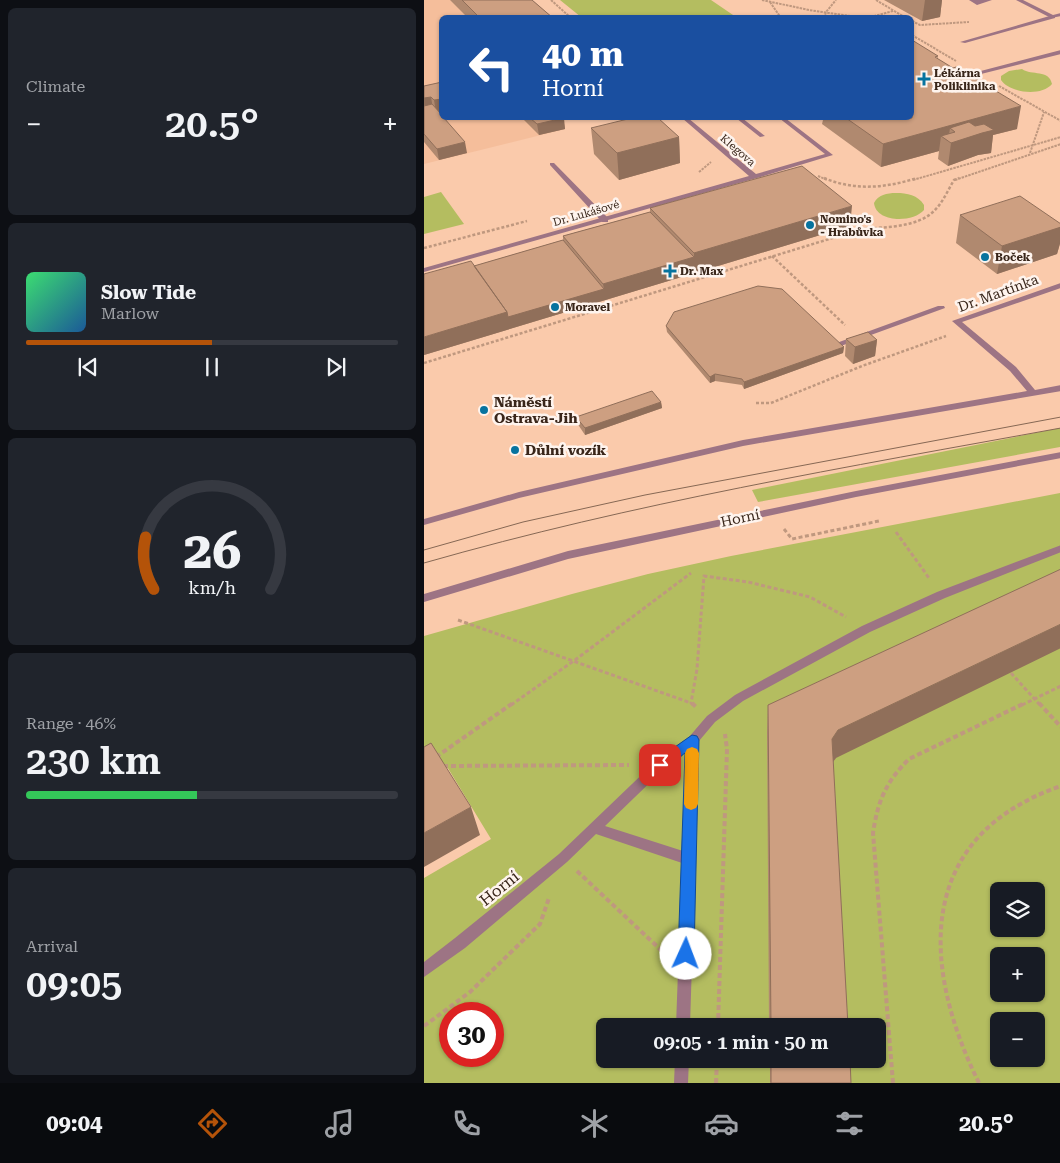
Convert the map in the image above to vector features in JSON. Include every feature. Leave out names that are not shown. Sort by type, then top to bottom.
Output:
[{"type":"street","points":[[972,0],[978,3],[989,0]]},
{"type":"street","points":[[1019,0],[1053,17]]},
{"type":"street","points":[[963,42],[1060,14]]},
{"type":"street","points":[[946,81],[1060,52]]},
{"type":"street","name":"Klegova","points":[[687,120],[755,177]]},
{"type":"street","points":[[742,120],[762,136]]},
{"type":"street","name":"Dr. Lukášové","points":[[424,270],[830,155],[785,120]]},
{"type":"street","points":[[552,164],[605,220]]},
{"type":"street","name":"Dr. Martínka","points":[[1033,393],[1013,368],[956,321],[1060,285]]},
{"type":"street","points":[[835,345],[941,308]]},
{"type":"street","points":[[424,522],[519,494],[743,443],[1060,388]]},
{"type":"street","name":"Horní","points":[[424,598],[568,555],[856,494],[1060,455]]},
{"type":"street","name":"Horní","points":[[424,970],[460,943],[563,858],[660,765],[692,740],[711,719],[740,698],[866,629],[941,595],[1060,548]]},
{"type":"street","points":[[683,1018],[692,740]]},
{"type":"street","points":[[593,828],[689,859]]},
{"type":"street","points":[[681,1083],[682,1068]]},
{"type":"path","points":[[551,0],[568,15]]},
{"type":"path","points":[[762,0],[846,15]]},
{"type":"path","points":[[825,15],[836,0]]},
{"type":"path","points":[[876,0],[902,15]]},
{"type":"path","points":[[769,2],[780,15]]},
{"type":"path","points":[[876,15],[894,10]]},
{"type":"path","points":[[914,37],[1060,121]]},
{"type":"path","points":[[1030,153],[1044,112]]},
{"type":"path","points":[[802,164],[817,175],[833,182],[854,187],[879,188],[902,184],[1060,137]]},
{"type":"path","points":[[424,363],[862,229],[914,220],[932,213],[944,199],[954,180],[1060,144]]},
{"type":"path","points":[[701,172],[716,171],[740,165]]},
{"type":"path","points":[[772,256],[845,325]]},
{"type":"path","points":[[756,403],[771,403],[862,366],[949,334]]},
{"type":"path","points":[[782,527],[792,539],[879,521]]},
{"type":"path","points":[[896,532],[941,595]]},
{"type":"path","points":[[432,760],[575,660],[691,573]]},
{"type":"path","points":[[691,703],[696,669],[704,576],[748,582],[810,597],[866,629]]},
{"type":"path","points":[[458,620],[575,660],[691,703],[725,729],[727,749],[718,1018]]},
{"type":"path","points":[[1011,673],[1060,726]]},
{"type":"path","points":[[893,1083],[874,833],[876,812],[883,792],[894,774],[909,759],[1060,686]]},
{"type":"path","points":[[434,766],[660,765]]},
{"type":"path","points":[[979,1083],[962,1048],[948,1002],[942,947],[943,912],[947,894],[966,850],[986,828],[1004,812],[1021,802],[1060,786]]},
{"type":"path","points":[[563,858],[685,974]]},
{"type":"path","points":[[424,1026],[470,992],[540,924],[550,896]]},
{"type":"path","points":[[716,1083],[717,1068]]},
{"type":"shaded area","points":[[424,0],[450,0],[466,15],[439,15],[439,120],[556,120],[565,129],[424,164]]},
{"type":"green space","points":[[560,0],[711,0],[733,15],[579,15]]},
{"type":"green space","points":[[1022,69],[1047,76],[1052,84],[1041,91],[1026,92],[1011,88],[1001,80],[1001,76],[1009,71]]},
{"type":"green space","points":[[441,192],[464,224],[424,234],[424,197]]},
{"type":"green space","points":[[889,193],[915,197],[922,202],[924,210],[912,217],[896,219],[881,214],[876,210],[874,203],[878,198]]},
{"type":"green space","points":[[1060,428],[1060,447],[758,502],[752,490]]},
{"type":"green space","points":[[1060,493],[1060,1083],[424,1083],[424,878],[491,839],[446,765],[424,775],[424,636],[648,574],[731,556]]},
{"type":"building","points":[[462,0],[532,0],[550,15],[477,15]]},
{"type":"building","points":[[914,41],[953,68],[956,67],[1021,106],[883,144],[849,120],[914,120]]},
{"type":"building","points":[[439,83],[439,99],[434,100],[431,97],[424,98],[424,86]]},
{"type":"building","points":[[432,104],[439,112],[439,120],[446,120],[465,142],[437,149],[424,134],[424,106]]},
{"type":"building","points":[[532,120],[555,120],[537,124]]},
{"type":"building","points":[[624,120],[660,120],[679,137],[617,153],[591,128]]},
{"type":"building","points":[[969,122],[975,126],[984,124],[994,130],[951,143],[941,136],[955,132],[950,128]]},
{"type":"building","points":[[802,166],[852,206],[694,253],[650,208]]},
{"type":"building","points":[[1020,196],[1061,224],[1061,227],[1002,246],[960,215]]},
{"type":"building","points":[[650,212],[694,257],[603,284],[563,236]]},
{"type":"building","points":[[563,240],[604,289],[508,317],[507,312],[474,266]]},
{"type":"building","points":[[471,261],[507,312],[424,337],[424,274]]},
{"type":"building","points":[[758,286],[782,289],[844,347],[744,382],[742,379],[715,374],[710,377],[666,326],[674,312]]},
{"type":"building","points":[[868,332],[877,340],[855,347],[846,339]]},
{"type":"building","points":[[652,391],[661,402],[585,428],[576,417]]},
{"type":"building","points":[[1061,569],[1061,624],[838,730],[832,739],[848,1018],[771,1018],[768,705]]},
{"type":"building","points":[[431,743],[471,807],[424,833],[424,747]]},
{"type":"building","points":[[771,1068],[850,1068],[851,1083],[771,1083]]},
{"type":"tram line","points":[[424,550],[523,522],[645,495],[1061,417]]},
{"type":"tram line","points":[[424,563],[582,522],[661,504],[821,472],[1061,428]]},
{"type":"slow traffic","points":[[691,804],[692,753]]},
{"type":"place","name":"Lékárna Poliklinika","points":[[924,79]]},
{"type":"place","name":"Nomino's - Hrabůvka","points":[[810,225]]},
{"type":"place","name":"Boček","points":[[985,257]]},
{"type":"place","name":"Dr. Max","points":[[670,271]]},
{"type":"place","name":"Moravel","points":[[555,307]]},
{"type":"place","name":"Náměstí Ostrava-Jih","points":[[484,410]]},
{"type":"place","name":"Důlní vozík","points":[[515,450]]},
{"type":"route","points":[[660,765],[692,740],[686,954]]}]
